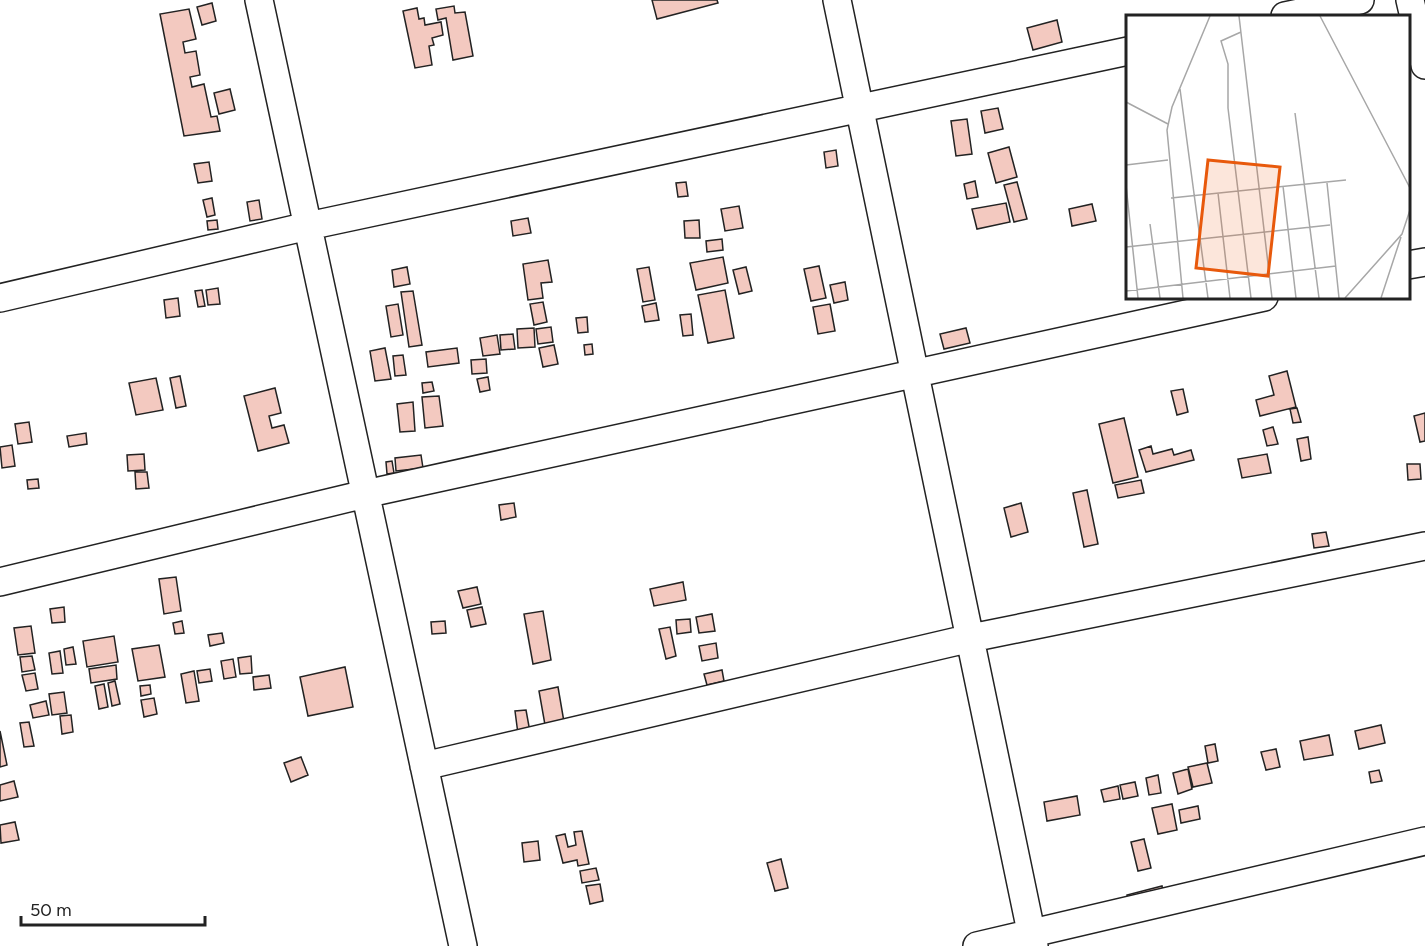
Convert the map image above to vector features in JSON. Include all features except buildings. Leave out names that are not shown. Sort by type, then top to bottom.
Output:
[{"type":"street","points":[[259,0],[463,946]]},
{"type":"street","points":[[837,0],[1033,940]]},
{"type":"street","points":[[1290,15],[1360,0]]},
{"type":"street","points":[[1410,0],[1425,65]]},
{"type":"street","points":[[0,298],[308,226],[1126,51]]},
{"type":"street","points":[[1410,265],[1425,262]]},
{"type":"street","points":[[0,582],[366,494],[1259,298]]},
{"type":"street","points":[[424,766],[971,638],[1425,546]]},
{"type":"street","points":[[977,946],[1033,940],[1425,841]]}]
